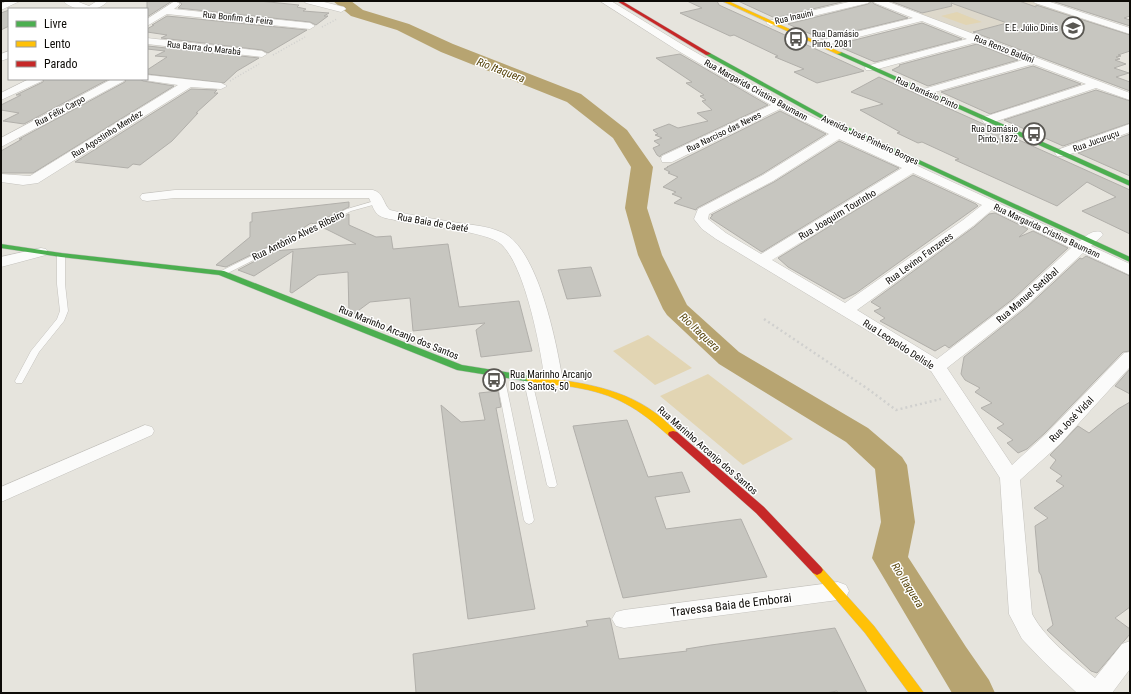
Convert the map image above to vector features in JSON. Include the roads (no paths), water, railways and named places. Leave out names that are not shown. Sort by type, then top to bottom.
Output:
[{"type":"main road","name":"Avenida José Pinheiro Borges","points":[[619,1],[754,80],[826,119],[1130,260]]},
{"type":"main road","name":"Avenida José Pinheiro Borges","points":[[631,1],[766,79],[835,115],[1089,241],[1130,251]]},
{"type":"main road","name":"Rua Damásio Pinto","points":[[724,1],[1130,184]]},
{"type":"main road","name":"Rua Marinho Arcanjo dos Santos","points":[[1,246],[61,255],[220,273],[460,368],[500,375],[527,377],[614,392],[632,400],[648,412],[760,510],[838,591],[887,651],[917,693]]},
{"type":"street","points":[[1,8],[15,1]]},
{"type":"street","points":[[68,1],[86,8]]},
{"type":"street","points":[[91,8],[103,1]]},
{"type":"street","points":[[148,22],[180,1]]},
{"type":"street","points":[[309,1],[341,9]]},
{"type":"street","name":"Rua Margarida Cristina Baumann","points":[[604,1],[679,47],[780,104],[838,134],[990,204],[1089,241],[1130,270]]},
{"type":"street","name":"Rua Inauini","points":[[771,23],[864,1]]},
{"type":"street","name":"Rua Renzo Baldini","points":[[878,1],[1130,97]]},
{"type":"street","points":[[1038,1],[1130,31]]},
{"type":"street","name":"Rua Bonfim da Feira","points":[[166,11],[310,26]]},
{"type":"street","points":[[819,44],[923,18]]},
{"type":"street","points":[[870,68],[977,38]]},
{"type":"street","name":"Rua Barra do Marabá","points":[[148,41],[261,58]]},
{"type":"street","points":[[924,92],[1034,60]]},
{"type":"street","points":[[148,78],[221,86]]},
{"type":"street","points":[[1,98],[36,80]]},
{"type":"street","name":"Rua Félix Carpo","points":[[1,143],[118,80]]},
{"type":"street","name":"Rua Agostinho Mendez","points":[[1,178],[30,181],[36,178],[189,83]]},
{"type":"street","points":[[988,120],[1097,84]]},
{"type":"street","name":"Rua Narciso das Neves","points":[[667,159],[780,104]]},
{"type":"street","name":"Rua Jucuruçu","points":[[1061,153],[1130,128]]},
{"type":"street","name":"Rua Leopoldo Delisle","points":[[838,134],[768,178],[703,212],[701,219],[707,226],[900,343],[936,367],[957,396],[1010,478],[1021,614],[1030,632],[1046,649],[1094,693]]},
{"type":"street","name":"Rua Joaquim Tourinho","points":[[761,260],[912,168]]},
{"type":"street","name":"Rua Baia de Caeté","points":[[147,197],[175,194],[373,194],[378,199],[380,209],[385,213],[492,234],[506,240],[512,246],[520,259],[530,286],[548,344],[554,382]]},
{"type":"street","name":"Rua Levino Fanzeres","points":[[846,310],[968,222],[990,204]]},
{"type":"street","name":"Rua Manuel Setúbal","points":[[936,367],[1020,303],[1089,241]]},
{"type":"street","points":[[1,262],[41,252]]},
{"type":"street","name":"Rua José Vidal","points":[[1010,478],[1053,439],[1130,357]]},
{"type":"street","points":[[1,495],[145,431]]},
{"type":"street","name":"Travessa Baia de Emborai","points":[[624,619],[838,591]]},
{"type":"street","points":[[1098,693],[1130,651]]},
{"type":"lane","name":"Rua Antônio Alves Ribeiro","points":[[220,273],[349,210],[378,202]]},
{"type":"lane","points":[[19,381],[35,351],[58,324],[64,311],[61,255]]},
{"type":"lane","points":[[500,375],[529,520]]},
{"type":"lane","points":[[527,377],[552,485]]},
{"type":"waterway","name":"Rio Itaquera","points":[[341,1],[357,13],[403,27],[447,48],[574,98],[620,134],[642,167],[636,208],[650,255],[676,309],[729,358],[857,435],[891,465],[898,522],[890,558],[952,659],[975,693]]},
{"type":"place","name":"E.E. Júlio Dinis","points":[[1073,28]]},
{"type":"place","name":"Rua Damásio Pinto, 2081","points":[[796,39]]},
{"type":"place","name":"Rua Damásio Pinto, 1872","points":[[1034,134]]},
{"type":"place","name":"Rua Marinho Arcanjo Dos Santos, 50","points":[[494,380]]}]
